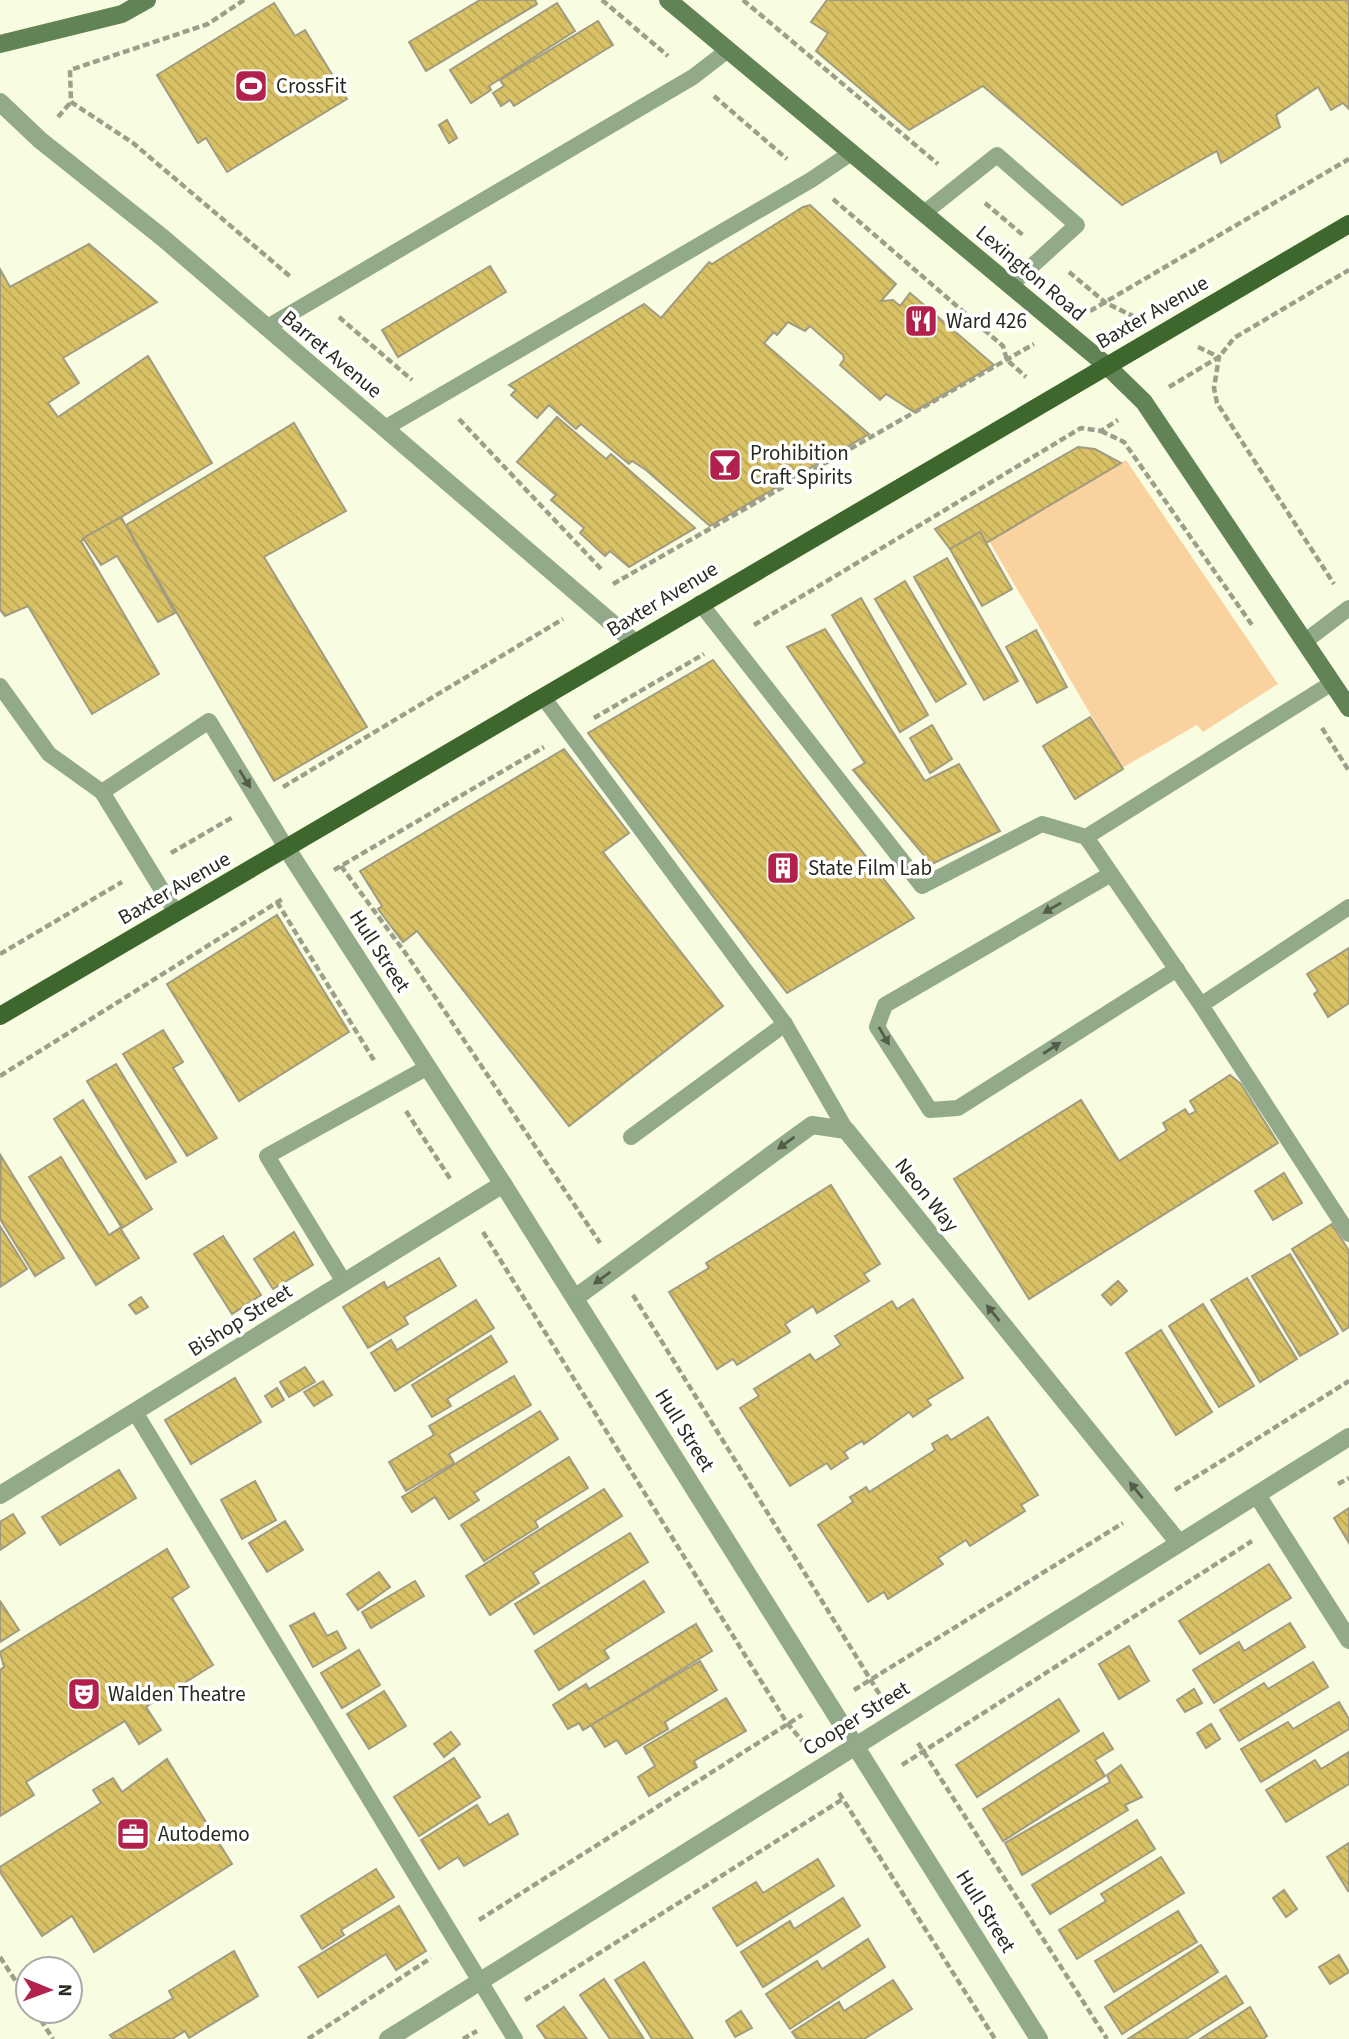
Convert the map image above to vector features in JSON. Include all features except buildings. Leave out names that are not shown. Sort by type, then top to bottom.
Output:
[{"type":"main road","points":[[0,44],[122,13],[148,0]]},
{"type":"main road","name":"Lexington Road","points":[[668,0],[1106,365],[1144,402],[1349,708]]},
{"type":"main road","name":"Baxter Avenue","points":[[0,1016],[1349,224]]},
{"type":"street","name":"Barret Avenue","points":[[0,102],[40,140],[163,239],[634,642]]},
{"type":"street","name":"Hull Street","points":[[287,849],[503,1184],[1039,2039]]},
{"type":"street","points":[[575,1298],[812,1125],[846,1130]]},
{"type":"street","name":"Neon Way","points":[[846,1130],[1179,1543]]},
{"type":"street","name":"Bishop Street","points":[[0,1495],[503,1184]]},
{"type":"street","name":"Cooper Street","points":[[388,2039],[1349,1437]]},
{"type":"street","points":[[1257,1494],[1349,1640]]},
{"type":"lane","points":[[266,328],[318,300],[693,78],[728,50]]},
{"type":"lane","points":[[384,428],[811,180],[851,153]]},
{"type":"lane","points":[[924,213],[997,155],[1077,225],[1010,286]]},
{"type":"lane","points":[[1304,642],[1345,602]]},
{"type":"lane","points":[[700,603],[922,886],[1042,824],[1086,837],[1201,1005],[1349,1234]]},
{"type":"lane","points":[[1086,837],[1332,683]]},
{"type":"lane","points":[[0,686],[49,754],[102,792],[176,913]]},
{"type":"lane","points":[[543,697],[785,1024],[846,1130]]},
{"type":"lane","points":[[102,792],[209,721],[287,849]]},
{"type":"lane","points":[[1111,874],[885,1005],[877,1027],[930,1110],[958,1108],[1177,969]]},
{"type":"lane","points":[[1201,1005],[1349,907]]},
{"type":"lane","points":[[631,1138],[785,1024]]},
{"type":"lane","points":[[344,1282],[267,1156],[428,1067]]},
{"type":"lane","points":[[135,1412],[515,2039]]},
{"type":"path","points":[[244,0],[208,24],[70,70],[71,102],[133,143],[471,430],[614,584]]},
{"type":"path","points":[[602,0],[1003,346],[1007,359],[1081,428],[1101,431],[1125,442],[1258,633]]},
{"type":"path","points":[[743,0],[1106,303],[1219,357]]},
{"type":"path","points":[[0,954],[554,627],[585,600],[1106,303],[1349,159]]},
{"type":"path","points":[[1101,431],[1219,357],[1234,338],[1349,270]]},
{"type":"path","points":[[1219,357],[1214,388],[1217,403],[1345,602]]},
{"type":"path","points":[[0,1076],[277,902],[729,639],[1081,428]]},
{"type":"path","points":[[1305,700],[1349,771]]},
{"type":"path","points":[[341,866],[409,958],[616,1267],[896,1720],[925,1750],[1107,2039]]},
{"type":"path","points":[[277,902],[788,1723],[823,1766],[995,2039]]},
{"type":"path","points":[[1326,1491],[1349,1478]]},
{"type":"path","points":[[463,2039],[843,1799],[877,1781],[1276,1525]]},
{"type":"path","points":[[0,1957],[14,1978]]},
{"type":"shaded area","points":[[1126,460],[1278,684],[1203,732],[1197,725],[1122,768],[989,541]]},
{"type":"place","name":"CrossFit","points":[[251,86]]},
{"type":"place","name":"Ward 426","points":[[921,321]]},
{"type":"place","name":"Prohibition Craft Spirits","points":[[725,465]]},
{"type":"place","name":"State Film Lab","points":[[783,868]]},
{"type":"place","name":"Walden Theatre","points":[[84,1694]]},
{"type":"place","name":"Autodemo","points":[[133,1834]]}]
